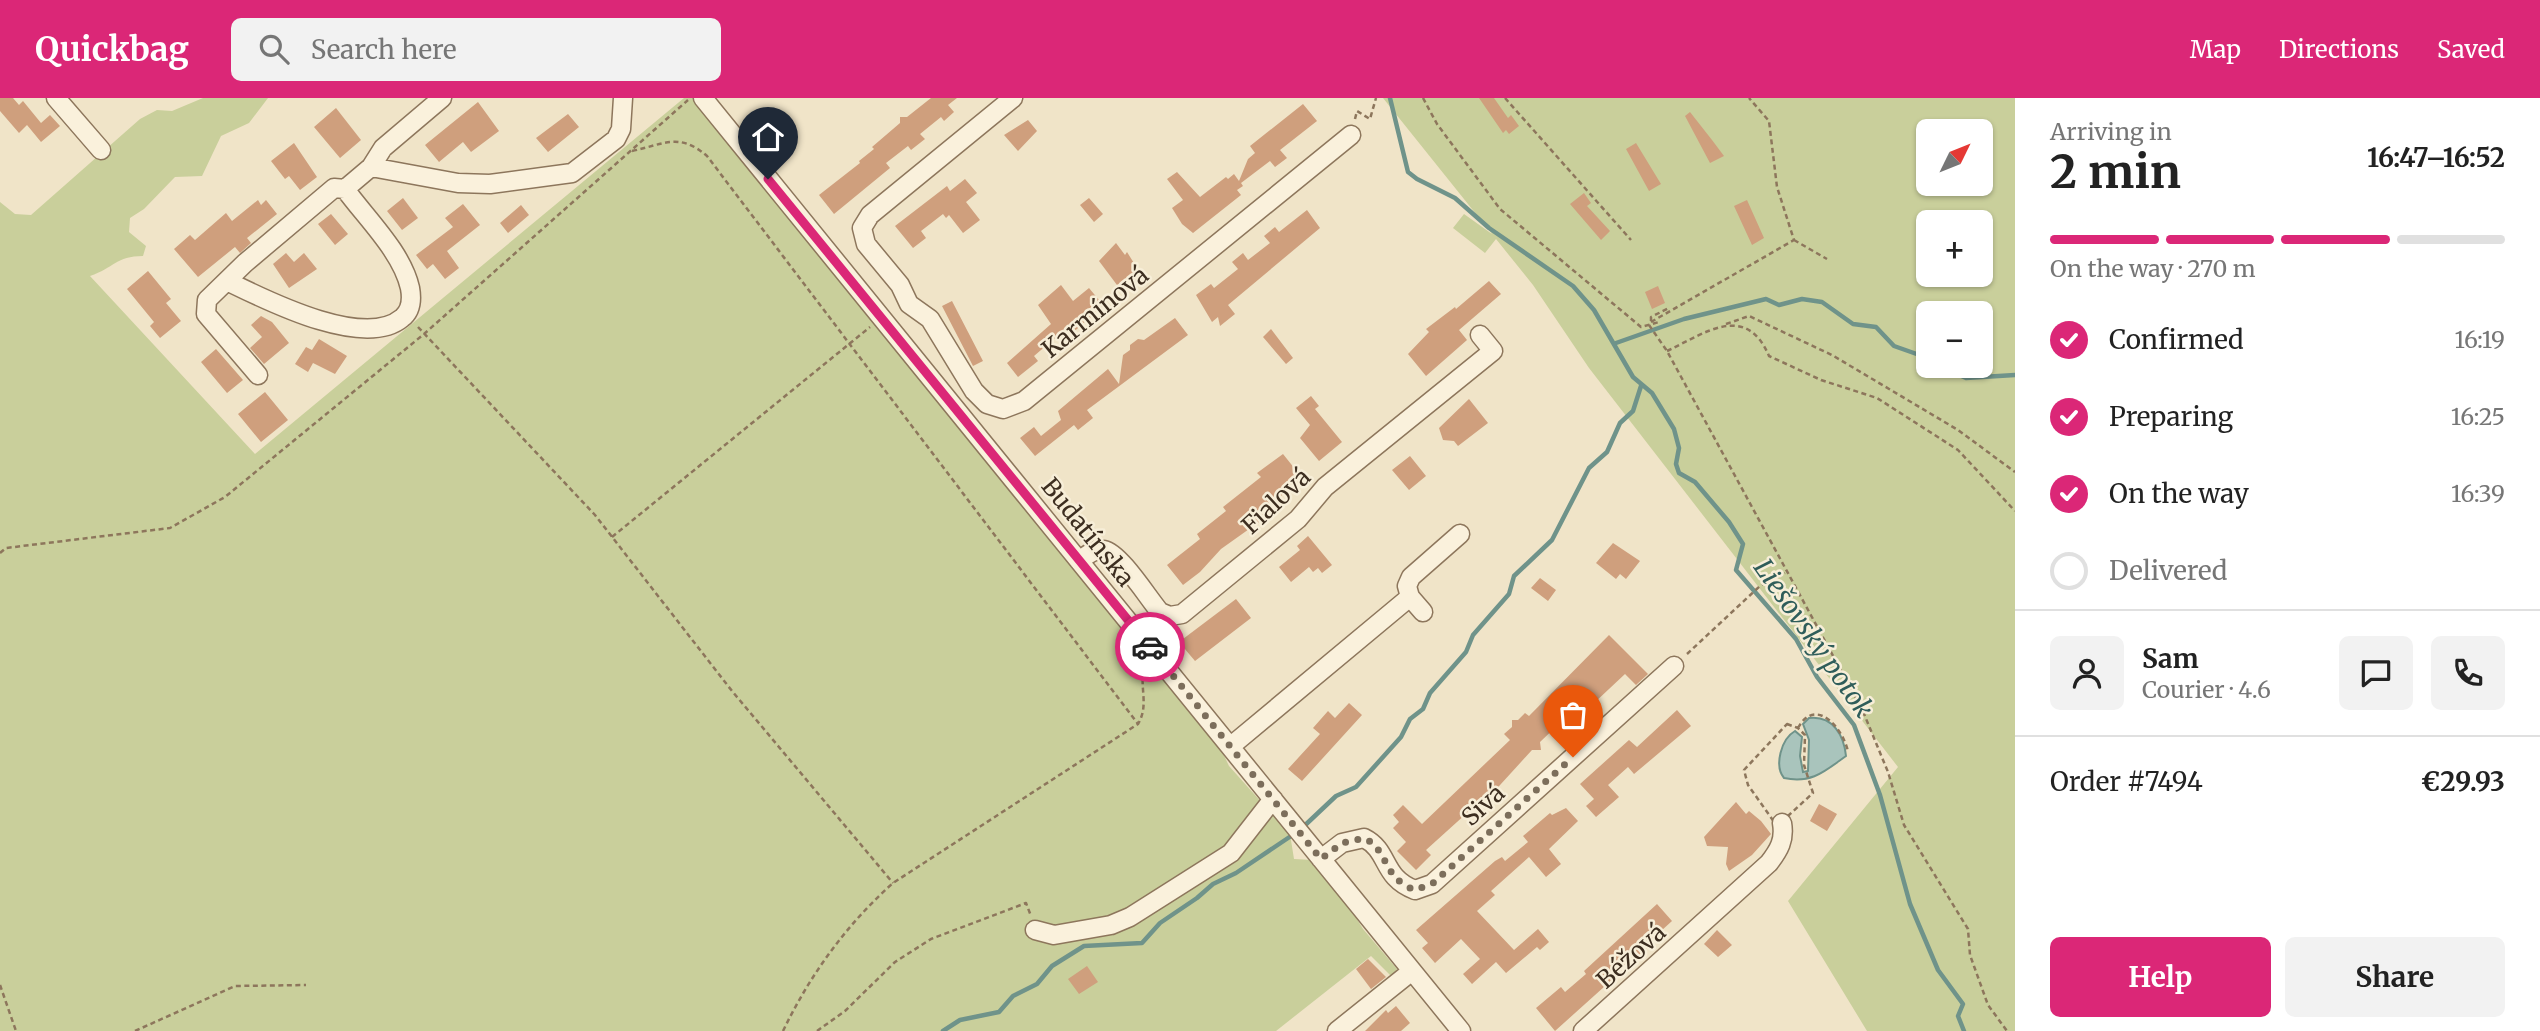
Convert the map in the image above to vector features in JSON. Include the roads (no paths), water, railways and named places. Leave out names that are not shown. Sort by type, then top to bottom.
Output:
[{"type":"street","points":[[56,98],[101,150]]},
{"type":"street","points":[[345,190],[371,167],[383,148],[442,98]]},
{"type":"street","points":[[371,167],[458,183],[490,184],[572,173],[616,139],[621,129],[623,98]]},
{"type":"street","name":"Budatínska","points":[[703,98],[1461,1031]]},
{"type":"street","name":"Karmínová","points":[[1013,98],[870,215],[862,228],[866,244],[900,285],[909,304],[930,318],[974,391],[987,404],[1003,409],[1024,401],[1351,135]]},
{"type":"street","points":[[229,282],[283,307],[323,321],[372,328],[387,326],[406,314],[411,296],[404,272],[345,190],[334,188],[245,262],[229,282],[207,300],[206,314],[258,375]]},
{"type":"street","points":[[883,321],[909,304]]},
{"type":"street","name":"Fialová","points":[[1079,561],[1094,551],[1104,550],[1115,556],[1160,612],[1170,616],[1182,614],[1298,519],[1325,487],[1493,351],[1480,335]]},
{"type":"street","points":[[1423,612],[1410,597],[1407,586],[1411,577],[1460,534]]},
{"type":"street","points":[[1231,746],[1410,597]]},
{"type":"street","name":"Sivá","points":[[1321,859],[1342,843],[1364,838],[1379,850],[1390,873],[1399,884],[1415,890],[1432,884],[1674,666]]},
{"type":"street","points":[[1036,930],[1054,935],[1111,925],[1130,917],[1231,853],[1273,799]]},
{"type":"street","name":"Béžová","points":[[1583,1031],[1769,863],[1778,851],[1784,835],[1783,823]]},
{"type":"street","points":[[1337,1031],[1412,971]]},
{"type":"water","points":[[1809,718],[1825,720],[1836,728],[1843,741],[1846,756],[1810,778],[1784,778],[1780,767],[1780,753],[1786,740],[1795,731],[1802,737],[1800,756],[1803,772],[1808,771],[1809,740],[1803,724]]},
{"type":"waterway","name":"Liešovský potok","points":[[1390,98],[1408,172],[1455,198],[1489,228],[1573,286],[1594,310],[1633,377],[1652,393],[1674,429],[1679,448],[1676,464],[1679,473],[1695,482],[1729,522],[1743,544],[1736,570],[1796,639],[1817,677],[1854,725],[1880,795],[1910,904],[1938,970],[1963,1004],[1958,1016],[1964,1031]]},
{"type":"waterway","points":[[1616,343],[1684,319],[1766,299],[1779,305],[1802,299],[1822,302],[1853,324],[1876,327],[1894,346],[1916,354]]},
{"type":"waterway","points":[[1993,376],[2015,375]]},
{"type":"waterway","points":[[1301,829],[1336,796],[1356,787],[1401,737],[1410,719],[1423,709],[1430,693],[1466,652],[1473,635],[1509,594],[1514,576],[1552,540],[1589,468],[1607,452],[1620,423],[1633,411],[1641,386]]},
{"type":"waterway","points":[[943,1031],[960,1020],[999,1012],[1013,996],[1037,984],[1052,966],[1084,946],[1142,943],[1160,923],[1213,884],[1236,873],[1294,834]]}]
